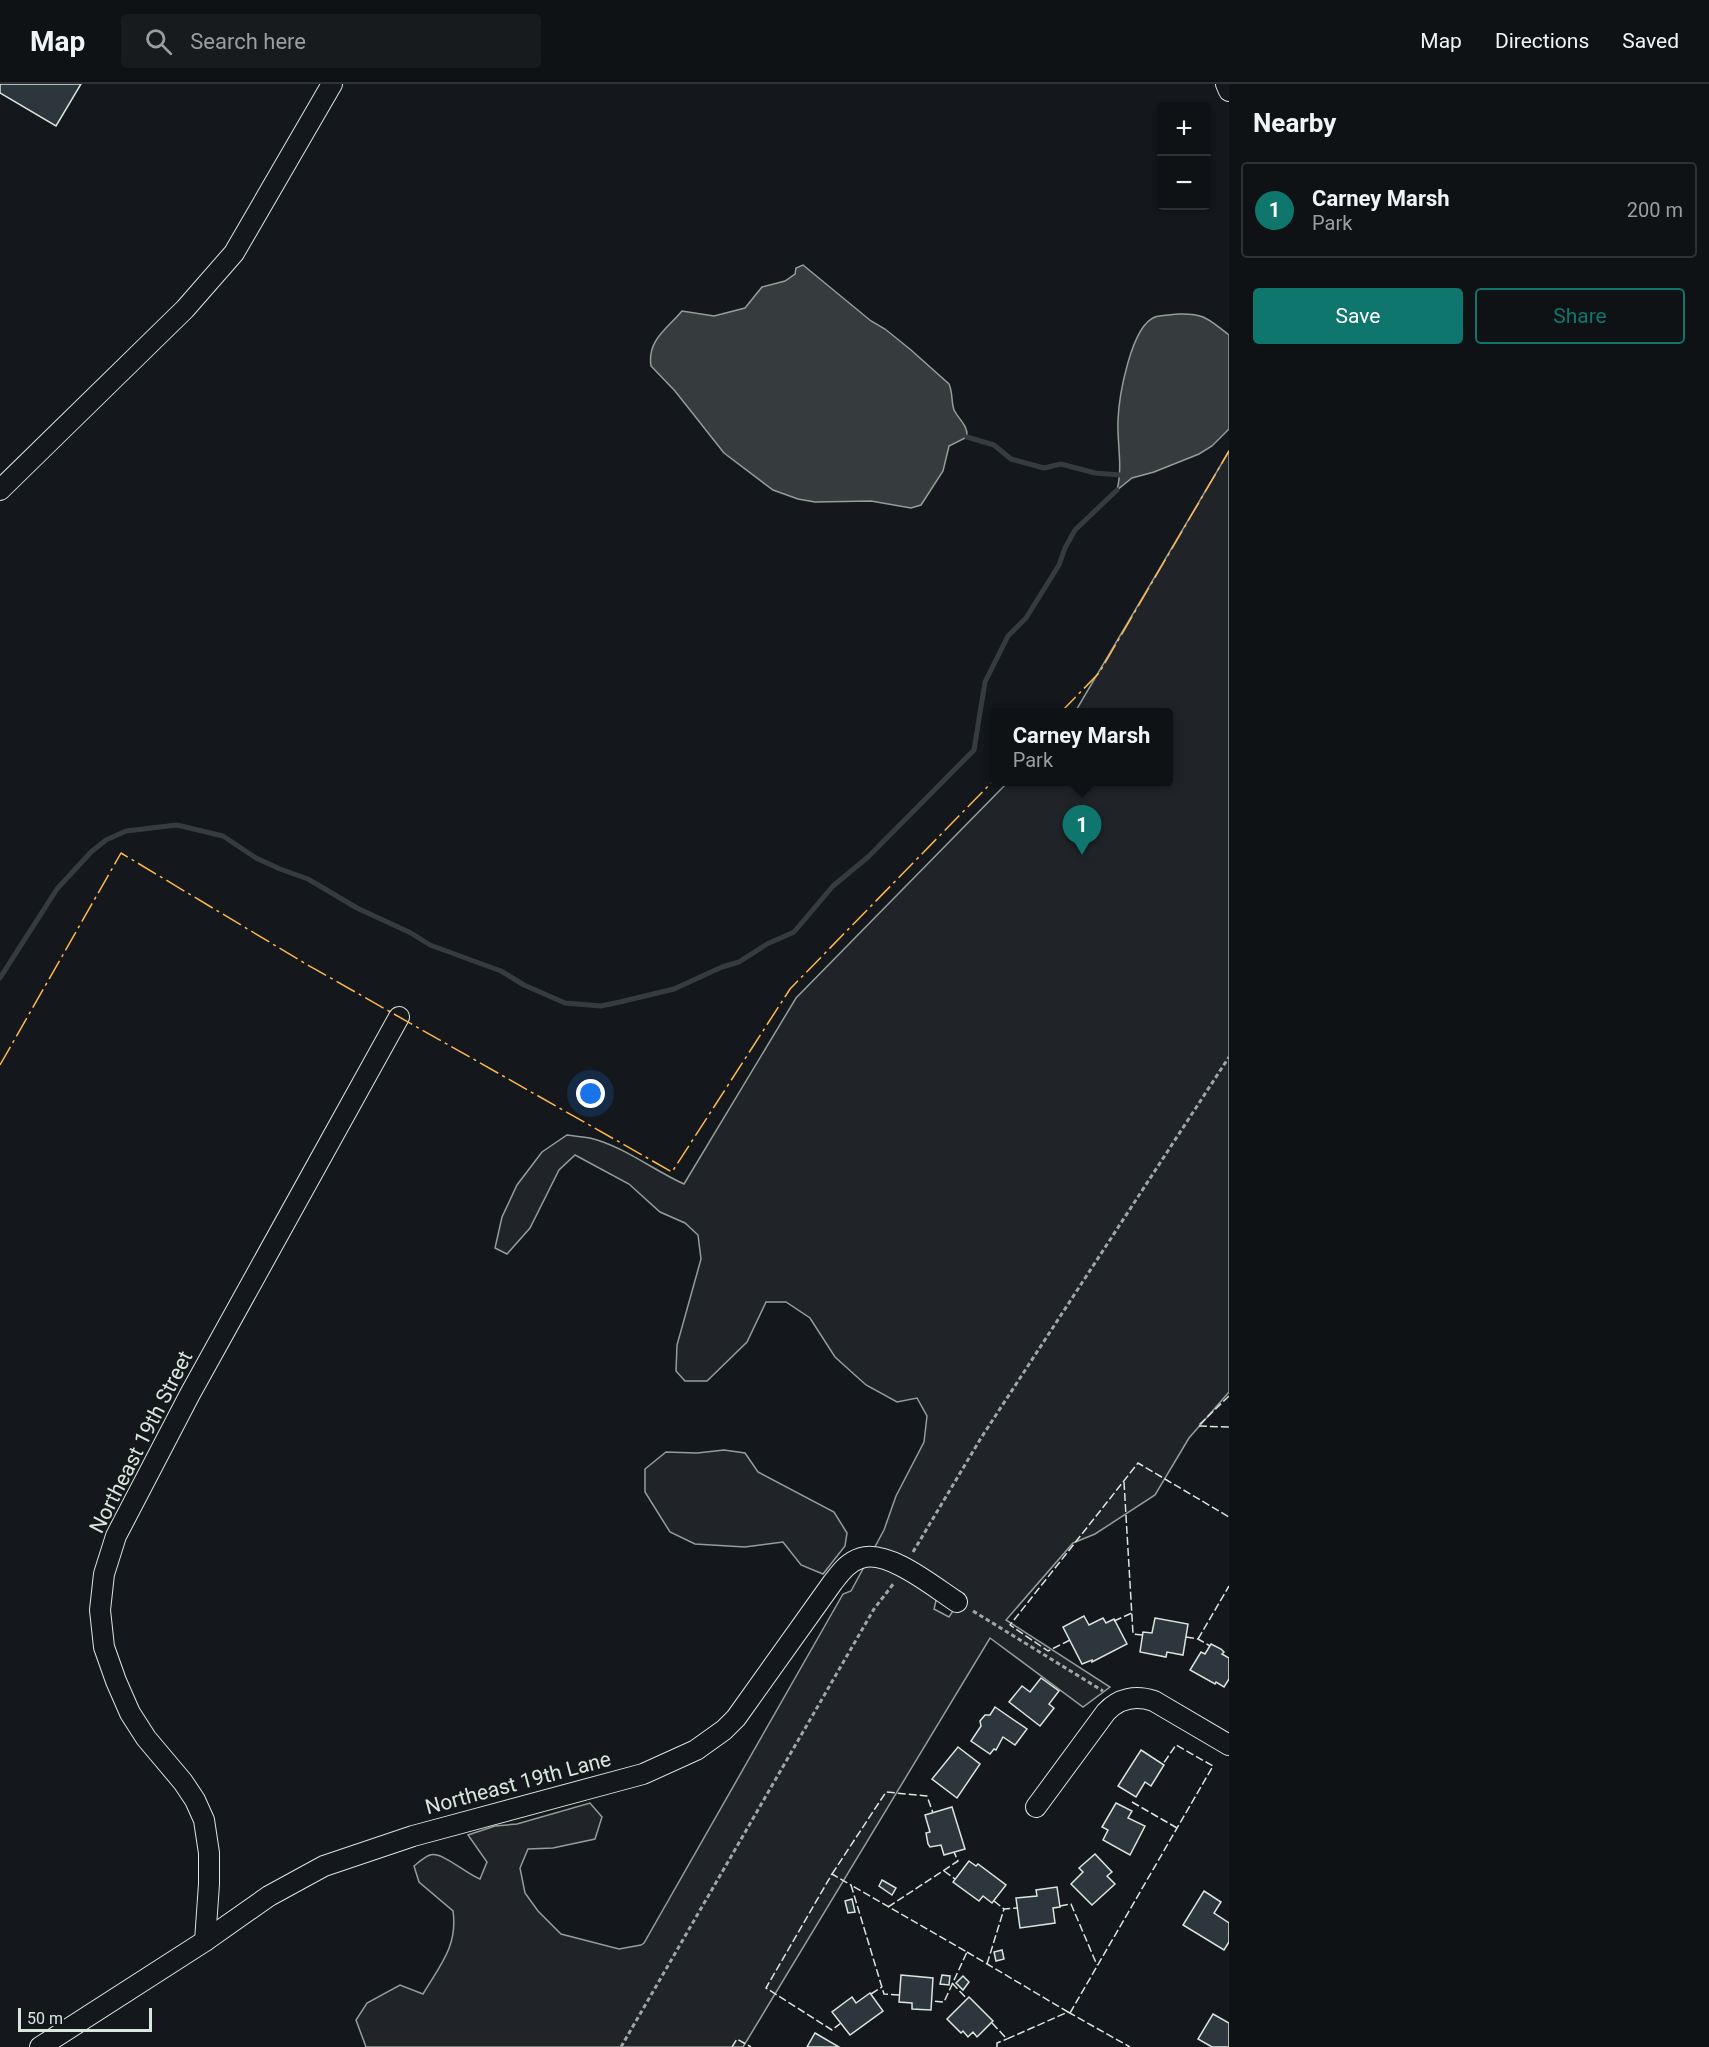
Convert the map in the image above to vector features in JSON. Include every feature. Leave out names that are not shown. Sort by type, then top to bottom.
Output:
[{"type":"street","points":[[0,490],[112,382],[216,275],[234,253],[332,84]]},
{"type":"street","points":[[1226,84],[1229,91]]},
{"type":"street","name":"Northeast 19th Street","points":[[204,1941],[210,1884],[210,1853],[204,1820],[183,1782],[146,1738],[130,1713],[116,1682],[104,1647],[102,1629],[100,1610],[104,1574],[116,1536],[190,1394],[399,1017]]},
{"type":"street","name":"Northeast 19th Lane","points":[[40,2047],[269,1896],[324,1866],[424,1833],[643,1774],[696,1750],[718,1735],[736,1718],[833,1582],[850,1563],[861,1558],[875,1556],[890,1560],[957,1602]]},
{"type":"street","points":[[1036,1808],[1096,1724],[1115,1702],[1137,1698],[1154,1701],[1229,1745]]},
{"type":"path","points":[[621,2047],[874,1609],[903,1568],[981,1438],[1229,1057]]},
{"type":"path","points":[[957,1602],[1092,1684],[1115,1702]]},
{"type":"shaded area","points":[[803,265],[871,321],[911,350],[949,384],[954,410],[965,426],[967,437],[949,446],[943,471],[921,505],[911,508],[871,501],[815,502],[773,490],[724,453],[675,391],[651,366],[652,349],[655,342],[682,311],[714,316],[745,308],[762,287],[785,281],[795,274],[796,268]]},
{"type":"shaded area","points":[[1179,314],[1201,316],[1229,335],[1229,429],[1212,446],[1199,454],[1132,478],[1117,490],[1120,473],[1119,409],[1133,347],[1147,323],[1155,317]]},
{"type":"shaded area","points":[[1229,451],[1229,1392],[1189,1438],[1155,1495],[1095,1534],[1073,1543],[1006,1620],[1110,1687],[1083,1707],[990,1638],[743,2047],[366,2047],[356,2020],[367,2003],[400,1985],[423,1994],[446,1955],[453,1935],[453,1911],[419,1882],[414,1866],[430,1855],[441,1856],[480,1879],[487,1862],[468,1835],[495,1826],[517,1824],[590,1803],[602,1817],[595,1839],[553,1848],[528,1849],[520,1868],[525,1893],[538,1911],[561,1934],[619,1949],[644,1943],[843,1594],[851,1591],[884,1530],[896,1496],[924,1442],[927,1416],[917,1398],[897,1402],[866,1385],[835,1357],[810,1318],[786,1302],[766,1302],[747,1342],[707,1381],[685,1381],[676,1371],[677,1345],[701,1259],[698,1235],[685,1223],[660,1212],[629,1184],[575,1155],[559,1170],[530,1228],[507,1254],[495,1248],[502,1217],[517,1185],[542,1152],[567,1135],[590,1138],[626,1152],[684,1184],[796,998],[1004,786],[1173,786],[1173,708],[1077,708]],"holes":[[[941,1580],[964,1594],[949,1617],[934,1609]]]},
{"type":"shaded area","points":[[724,1450],[745,1453],[758,1472],[834,1512],[847,1533],[845,1546],[823,1574],[801,1565],[783,1542],[745,1547],[695,1544],[670,1532],[645,1492],[645,1469],[666,1452],[697,1453]]},
{"type":"building","points":[[0,84],[81,84],[56,126],[0,93]]},
{"type":"building","points":[[1084,1616],[1089,1625],[1103,1618],[1106,1623],[1114,1619],[1127,1644],[1092,1662],[1092,1660],[1082,1664],[1063,1627]]},
{"type":"building","points":[[1155,1618],[1188,1624],[1183,1655],[1167,1652],[1166,1657],[1140,1652],[1143,1632],[1152,1633]]},
{"type":"building","points":[[1211,1644],[1221,1649],[1224,1652],[1222,1654],[1229,1658],[1229,1679],[1224,1687],[1190,1670],[1201,1652],[1205,1654]]},
{"type":"building","points":[[1041,1678],[1059,1691],[1049,1704],[1054,1708],[1040,1726],[1009,1702],[1022,1686],[1030,1692]]},
{"type":"building","points":[[995,1707],[1027,1729],[1015,1745],[1003,1737],[996,1750],[994,1749],[990,1754],[971,1741],[981,1726],[980,1721],[985,1715],[990,1715]]},
{"type":"building","points":[[958,1747],[980,1764],[957,1798],[932,1779]]},
{"type":"building","points":[[1141,1750],[1164,1765],[1151,1786],[1145,1782],[1136,1797],[1118,1786]]},
{"type":"building","points":[[1116,1803],[1132,1811],[1128,1818],[1145,1826],[1130,1855],[1103,1840],[1108,1830],[1102,1827]]},
{"type":"building","points":[[952,1807],[965,1849],[944,1855],[941,1845],[930,1847],[928,1844],[926,1833],[930,1832],[925,1815]]},
{"type":"building","points":[[1095,1854],[1112,1872],[1107,1876],[1115,1884],[1092,1905],[1071,1884],[1083,1872],[1079,1868]]},
{"type":"building","points":[[969,1861],[976,1866],[978,1864],[1006,1885],[992,1903],[983,1896],[979,1901],[953,1882]]},
{"type":"building","points":[[882,1880],[896,1888],[892,1895],[879,1886]]},
{"type":"building","points":[[1057,1887],[1060,1907],[1053,1908],[1055,1923],[1020,1928],[1016,1898],[1037,1896],[1036,1890]]},
{"type":"building","points":[[1204,1891],[1221,1902],[1214,1913],[1229,1923],[1229,1942],[1224,1950],[1183,1925]]},
{"type":"building","points":[[852,1899],[855,1912],[848,1913],[845,1901]]},
{"type":"building","points":[[1002,1950],[1004,1959],[996,1961],[994,1952]]},
{"type":"building","points":[[901,1975],[933,1978],[931,2010],[912,2009],[912,2003],[899,2002]]},
{"type":"building","points":[[942,1975],[950,1976],[949,1985],[940,1984]]},
{"type":"building","points":[[963,1976],[969,1982],[963,1990],[956,1983]]},
{"type":"building","points":[[870,1993],[883,2011],[850,2035],[832,2012],[852,1997],[856,2003]]},
{"type":"building","points":[[969,1997],[993,2021],[977,2037],[973,2032],[968,2037],[963,2031],[961,2033],[947,2019]]},
{"type":"building","points":[[1213,2014],[1229,2023],[1229,2047],[1212,2047],[1198,2039]]},
{"type":"building","points":[[815,2033],[839,2047],[807,2047]]},
{"type":"waterway","points":[[967,437],[994,445],[1011,459],[1044,468],[1061,464],[1095,473],[1120,475]]},
{"type":"waterway","points":[[0,978],[57,889],[91,852],[106,840],[126,831],[177,825],[223,836],[256,858],[308,879],[357,908],[411,933],[430,945],[501,971],[524,985],[565,1003],[601,1006],[620,1002],[674,989],[722,967],[739,962],[767,944],[794,932],[833,886],[868,857],[974,750],[985,682],[1008,636],[1026,618],[1059,565],[1075,530],[1117,490]]},
{"type":"fence","points":[[1229,1396],[1198,1426],[1229,1427]]},
{"type":"fence","points":[[1070,1640],[1048,1651],[1010,1625],[1138,1463],[1229,1517]]},
{"type":"fence","points":[[1124,1482],[1133,1634],[1143,1635]]},
{"type":"fence","points":[[1198,1639],[1229,1586]]},
{"type":"fence","points":[[1114,1621],[1132,1613]]},
{"type":"fence","points":[[1186,1637],[1198,1639],[1210,1646]]},
{"type":"fence","points":[[1070,2013],[1213,1766],[1176,1745],[1163,1764]]},
{"type":"fence","points":[[832,1874],[886,1792],[927,1796],[933,1813]]},
{"type":"fence","points":[[1132,1802],[1177,1828]]},
{"type":"fence","points":[[888,1907],[958,1861],[954,1852]]},
{"type":"fence","points":[[944,1871],[955,1879]]},
{"type":"fence","points":[[841,2023],[832,2030],[766,1988],[832,1874],[851,1885]]},
{"type":"fence","points":[[899,1995],[884,1994],[851,1885],[967,1952],[944,2002],[932,2001]]},
{"type":"fence","points":[[994,1901],[1004,1909],[1017,1908]]},
{"type":"fence","points":[[1060,1906],[1071,1904],[1097,1965]]},
{"type":"fence","points":[[987,1964],[1004,1909]]},
{"type":"fence","points":[[967,1952],[1068,2012],[1007,2039],[992,2023]]},
{"type":"fence","points":[[952,1983],[967,1999]]},
{"type":"fence","points":[[871,1994],[882,1987]]},
{"type":"fence","points":[[1068,2012],[1130,2047]]},
{"type":"fence","points":[[732,2047],[737,2039],[751,2047]]},
{"type":"fence","points":[[997,2047],[997,2043],[1007,2039]]},
{"type":"power","points":[[1065,708],[1099,673],[1229,451]]},
{"type":"power","points":[[0,1065],[121,853],[306,964],[672,1172],[790,989],[990,784]]},
{"type":"place","name":"Carney Marsh","points":[[1082,855]]}]
